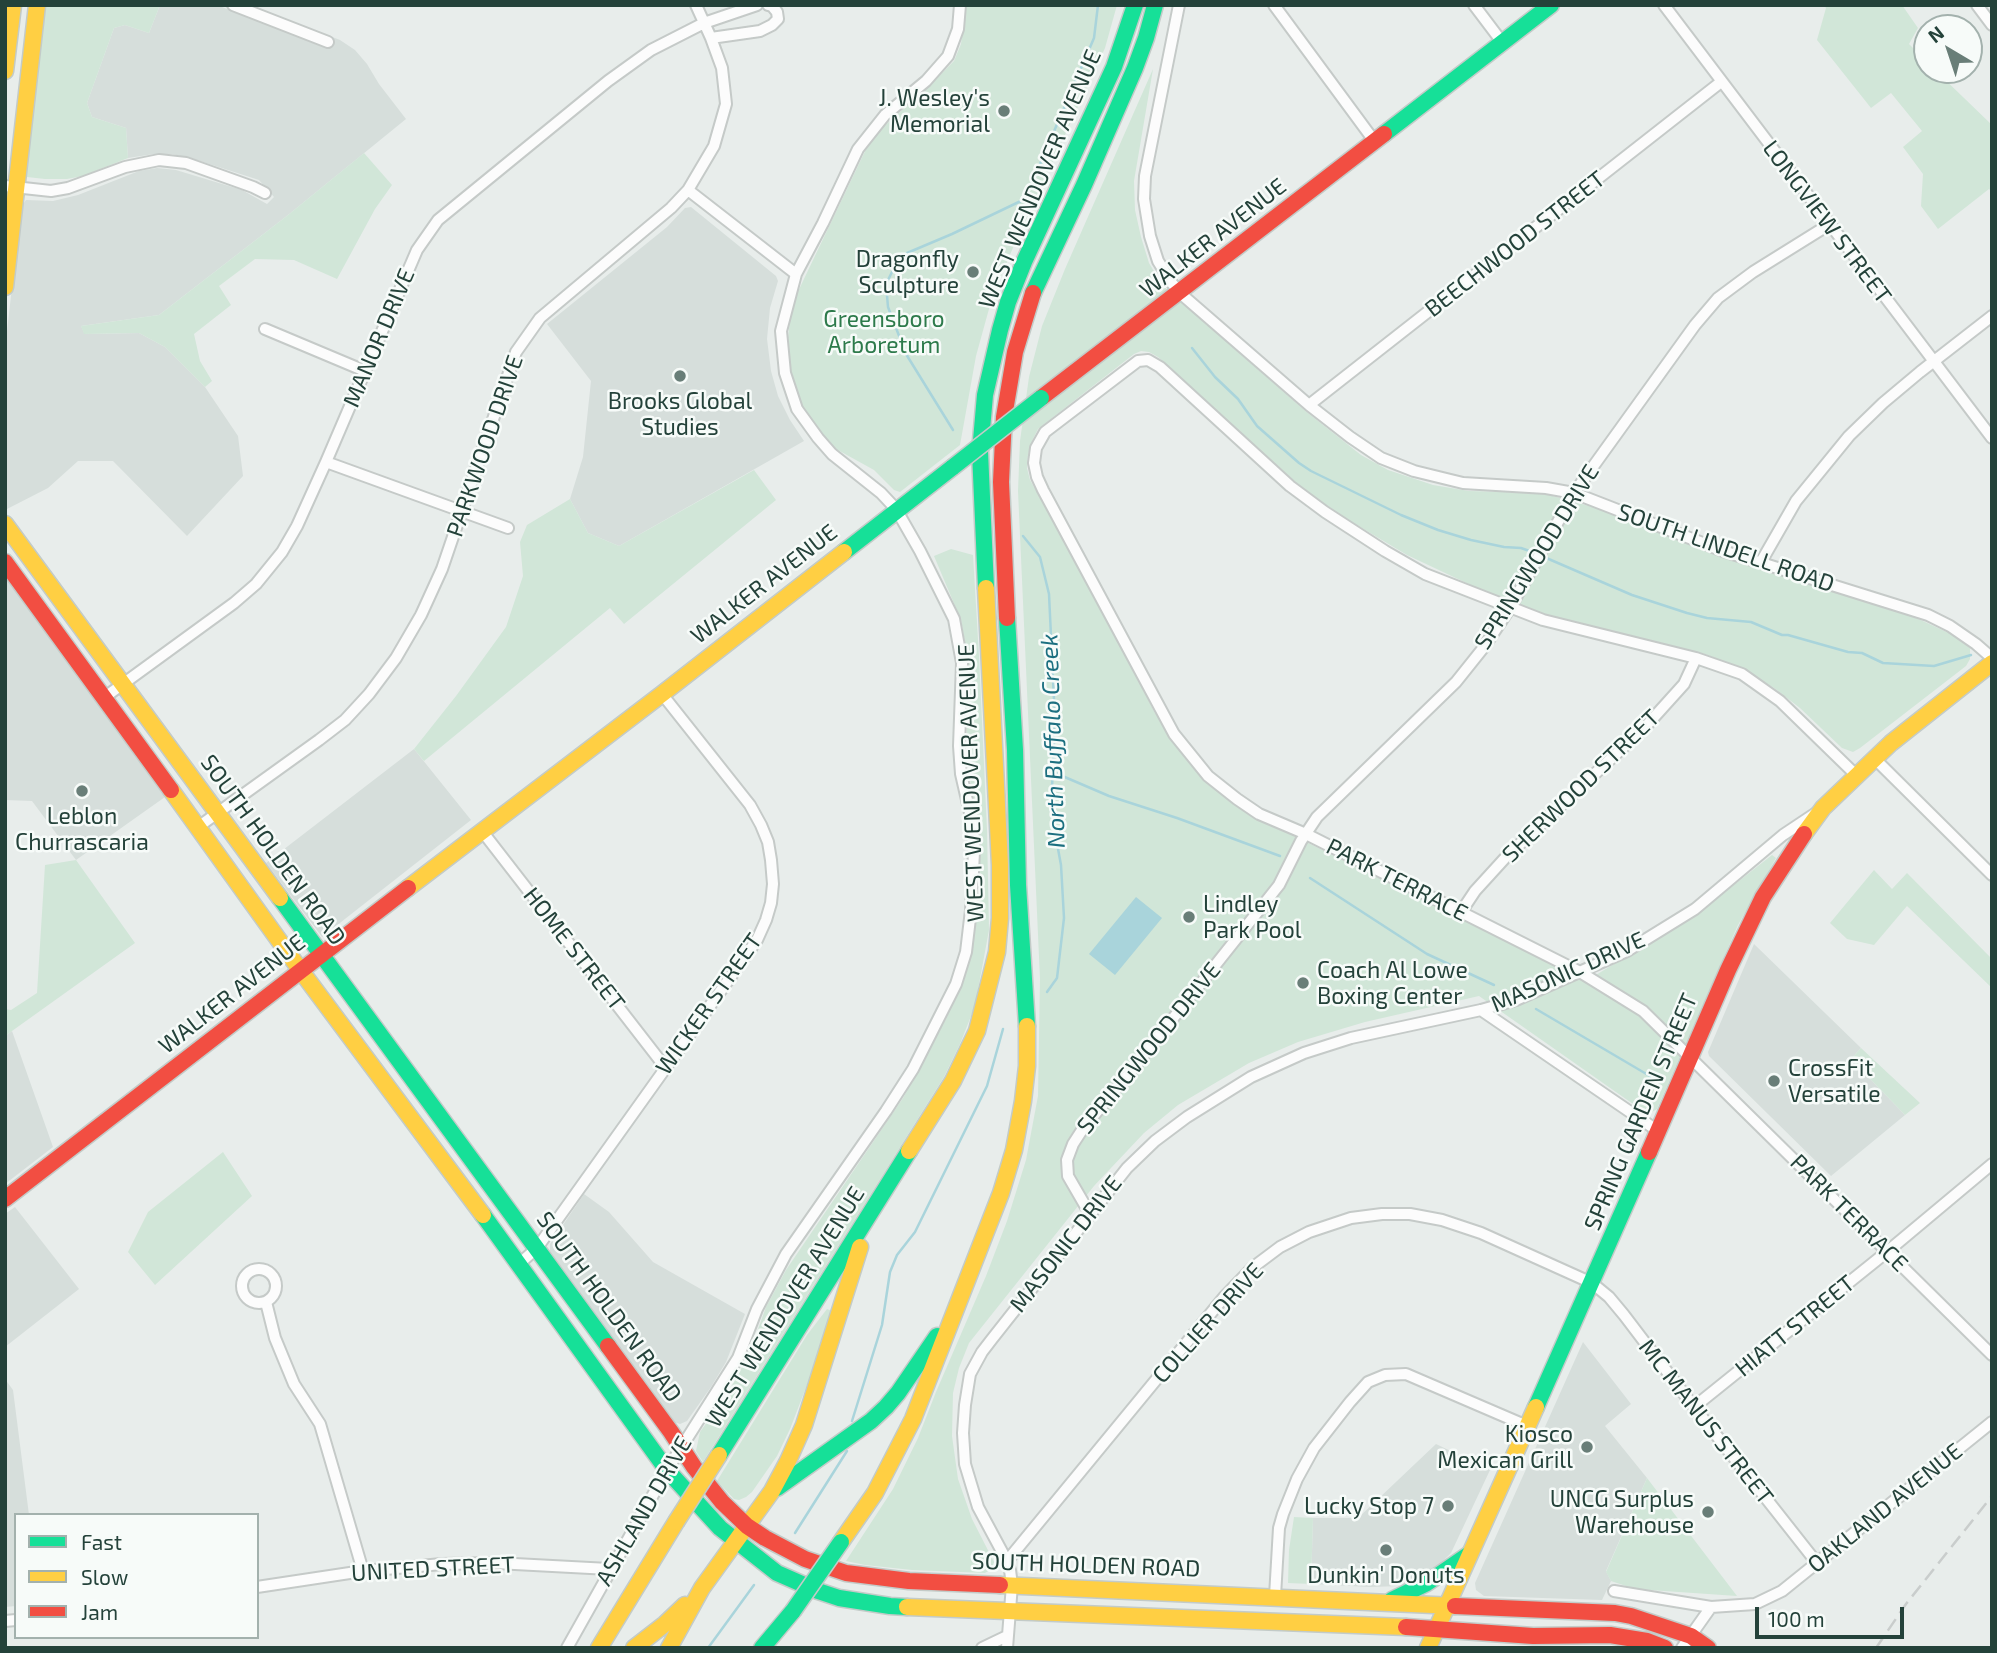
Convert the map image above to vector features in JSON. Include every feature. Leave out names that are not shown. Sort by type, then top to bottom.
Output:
[{"type":"main road","points":[[5,71],[13,5]]},
{"type":"main road","points":[[5,287],[11,187],[37,5]]},
{"type":"main road","name":"WEST WENDOVER AVENUE","points":[[599,1648],[953,1082],[977,1031],[991,982],[1000,918],[1000,865],[980,452],[985,395],[1008,302],[1114,67],[1135,5]]},
{"type":"main road","name":"WEST WENDOVER AVENUE","points":[[762,1648],[793,1611],[875,1493],[913,1419],[1002,1193],[1018,1126],[1027,1066],[1027,1022],[1018,885],[1016,750],[1005,598],[1001,482],[1001,448],[1008,383],[1033,293],[1135,68],[1155,5]]},
{"type":"main road","name":"WALKER AVENUE","points":[[5,1199],[1551,5]]},
{"type":"main road","name":"SOUTH HOLDEN ROAD","points":[[5,524],[219,812],[694,1467],[713,1492],[747,1526],[765,1538],[805,1559],[856,1575],[909,1581],[1615,1613],[1652,1622],[1686,1642],[1708,1648]]},
{"type":"main road","name":"SOUTH HOLDEN ROAD","points":[[5,562],[667,1470],[720,1528],[777,1573],[795,1583],[839,1598],[890,1606],[1436,1629],[1533,1636],[1610,1634],[1647,1641],[1665,1648]]},
{"type":"main road","name":"SPRING GARDEN STREET","points":[[1428,1648],[1592,1283],[1749,922],[1800,839],[1823,808],[1874,758],[1992,660]]},
{"type":"main road","points":[[669,1648],[702,1588],[772,1491],[804,1425],[872,1212]]},
{"type":"main road","points":[[772,1491],[886,1407],[954,1312]]},
{"type":"main road","points":[[1389,1601],[1427,1583],[1470,1553]]},
{"type":"main road","points":[[634,1648],[665,1624],[702,1588]]},
{"type":"street","points":[[233,5],[328,42]]},
{"type":"street","name":"PARKWOOD DRIVE","points":[[198,827],[345,720],[369,694],[396,658],[421,615],[442,569],[516,352],[540,318],[650,228],[688,190],[714,146],[726,104],[722,68],[696,5]]},
{"type":"street","name":"MANOR DRIVE","points":[[106,697],[234,603],[256,584],[282,552],[326,462],[417,250],[438,220],[650,50],[704,23],[757,5]]},
{"type":"street","points":[[711,38],[760,31],[772,25],[778,19],[777,12],[768,5]]},
{"type":"street","name":"ASHLAND DRIVE","points":[[567,1648],[681,1446],[738,1358],[757,1309],[786,1254],[913,1069],[956,984],[966,953],[974,852],[973,826],[961,774],[959,746],[962,663],[954,619],[896,509],[881,493],[832,454],[797,409],[785,373],[781,331],[796,274],[858,149],[885,115],[938,70],[948,56],[958,29],[960,5]]},
{"type":"street","name":"SOUTH LINDELL ROAD","points":[[1180,5],[1145,176],[1144,199],[1150,236],[1158,261],[1180,293],[1309,405],[1350,438],[1381,458],[1414,471],[1463,483],[1546,488],[1574,493],[1723,551],[1928,615],[1950,625],[1992,660]]},
{"type":"street","points":[[1274,5],[1375,142]]},
{"type":"street","points":[[1474,5],[1502,42]]},
{"type":"street","name":"LONGVIEW STREET","points":[[1664,5],[1992,438]]},
{"type":"street","points":[[1977,5],[1992,25]]},
{"type":"street","name":"BEECHWOOD STREET","points":[[1309,405],[1721,82]]},
{"type":"street","points":[[11,187],[51,191],[68,188],[125,167],[159,160],[186,163],[265,193]]},
{"type":"street","points":[[688,190],[796,274]]},
{"type":"street","name":"SPRINGWOOD DRIVE","points":[[1090,1214],[1068,1176],[1067,1160],[1073,1143],[1084,1127],[1279,885],[1317,817],[1456,682],[1484,647],[1510,608],[1574,493],[1687,335],[1718,298],[1753,272],[1830,223]]},
{"type":"street","points":[[1761,562],[1796,501],[1849,436],[1932,361],[1992,316]]},
{"type":"street","points":[[265,329],[365,371]]},
{"type":"street","name":"PARK TERRACE","points":[[1856,775],[1780,701],[1742,674],[1696,658],[1543,621],[1425,574],[1385,551],[1325,512],[1290,485],[1160,367],[1148,360],[1138,361],[1045,432],[1036,448],[1034,463],[1037,477],[1174,734],[1208,776],[1259,814],[1306,834],[1580,972],[1643,1011],[1992,1355]]},
{"type":"street","points":[[326,462],[508,528]]},
{"type":"street","name":"SHERWOOD STREET","points":[[1461,912],[1475,891],[1506,857],[1647,725],[1684,684],[1696,658]]},
{"type":"street","name":"WICKER STREET","points":[[519,1264],[537,1248],[757,940],[766,920],[774,884],[768,842],[750,805],[662,694]]},
{"type":"street","points":[[1874,758],[1992,875]]},
{"type":"street","name":"MASONIC DRIVE","points":[[1007,1642],[1012,1585],[1007,1561],[978,1507],[965,1464],[963,1433],[970,1374],[982,1352],[1127,1168],[1187,1117],[1251,1077],[1304,1054],[1351,1038],[1516,1000],[1626,951],[1695,909],[1783,835],[1823,808]]},
{"type":"street","name":"HOME STREET","points":[[482,831],[665,1067]]},
{"type":"street","points":[[1481,1010],[1658,1131]]},
{"type":"street","name":"HIATT STREET","points":[[1694,1407],[1992,1164]]},
{"type":"street","name":"COLLIER DRIVE","points":[[1007,1561],[1225,1296],[1252,1268],[1280,1247],[1309,1232],[1351,1218],[1410,1214],[1442,1220],[1481,1233],[1592,1283]]},
{"type":"street","name":"MC MANUS STREET","points":[[1592,1283],[1609,1297],[1817,1563]]},
{"type":"street","points":[[266,1302],[275,1338],[294,1384],[320,1424],[363,1571]]},
{"type":"street","points":[[1275,1596],[1279,1528],[1297,1479],[1314,1448],[1368,1382],[1385,1376],[1406,1374],[1527,1426]]},
{"type":"street","name":"OAKLAND AVENUE","points":[[1614,1591],[1711,1607],[1755,1604],[1782,1591],[1992,1422]]},
{"type":"street","name":"UNITED STREET","points":[[259,1587],[405,1567],[496,1563],[609,1570]]},
{"type":"street","points":[[1686,1642],[1711,1607]]},
{"type":"street","points":[[982,1648],[1007,1642]]},
{"type":"shaded area","points":[[160,5],[217,5],[313,43],[319,32],[340,40],[355,50],[367,64],[406,119],[159,315],[81,326],[85,334],[139,333],[165,347],[205,387],[238,436],[243,476],[187,536],[113,461],[78,461],[48,488],[7,509],[5,506],[5,349],[21,207],[26,200],[53,201],[78,195],[139,171],[157,168],[176,170],[242,190],[267,204],[274,197],[259,180],[197,160],[172,154],[128,158],[126,128],[92,117],[87,103],[114,28],[125,25],[149,33]]},
{"type":"shaded area","name":"Brooks Global Studies","points":[[691,207],[776,276],[778,281],[770,308],[767,339],[771,371],[778,396],[804,441],[619,546],[588,533],[570,499],[583,457],[591,381],[547,324],[667,227],[685,208]]},
{"type":"shaded area","points":[[5,576],[165,797],[76,860],[32,801],[5,800]]},
{"type":"shaded area","points":[[414,749],[471,820],[322,937],[266,863]]},
{"type":"shaded area","points":[[1754,944],[1861,1048],[1851,1059],[1905,1115],[1831,1176],[1709,1056],[1708,1052]]},
{"type":"shaded area","points":[[12,1031],[53,1147],[5,1184],[5,1036]]},
{"type":"shaded area","points":[[584,1194],[609,1212],[653,1262],[745,1314],[726,1362],[687,1421],[680,1424],[674,1422],[550,1251],[550,1244]]},
{"type":"shaded area","points":[[15,1207],[79,1289],[5,1347],[5,1214]]},
{"type":"shaded area","points":[[1583,1342],[1631,1404],[1605,1426],[1647,1478],[1606,1571],[1611,1581],[1602,1600],[1484,1596],[1476,1590],[1475,1583]]},
{"type":"shaded area","points":[[5,1379],[13,1390],[29,1513],[14,1513],[14,1606],[5,1607]]},
{"type":"shaded area","points":[[1436,1444],[1490,1470],[1451,1553],[1419,1580],[1401,1586],[1311,1584],[1313,1518],[1358,1518]]},
{"type":"green space","points":[[44,5],[160,5],[149,33],[125,25],[114,28],[87,103],[92,117],[126,128],[128,158],[83,176],[67,179],[27,177],[23,174]]},
{"type":"green space","name":"Greensboro Arboretum","points":[[966,5],[1117,5],[1105,48],[992,298],[976,356],[960,445],[900,492],[894,490],[874,470],[836,449],[822,435],[800,403],[791,372],[788,337],[792,304],[868,145],[882,128],[954,61],[961,44]]},
{"type":"green space","points":[[1824,5],[1902,5],[1913,21],[1913,37],[1909,44],[1913,48],[1913,84],[1950,84],[1992,125],[1992,192],[1989,189],[1938,229],[1921,206],[1923,174],[1903,147],[1922,131],[1891,93],[1871,108],[1817,40],[1826,8]]},
{"type":"green space","points":[[1153,69],[1134,181],[1135,210],[1149,263],[1162,285],[1303,409],[1361,455],[1388,470],[1433,485],[1469,491],[1542,493],[1593,507],[1735,560],[1912,616],[1951,634],[1970,648],[1970,659],[1966,666],[1853,752],[1842,748],[1800,708],[1774,688],[1743,669],[1705,654],[1583,626],[1528,609],[1407,555],[1303,489],[1158,357],[1149,352],[1134,354],[1038,429],[1028,455],[1030,480],[1084,575],[1155,713],[1178,749],[1204,777],[1260,819],[1586,981],[1698,913],[1772,855],[1776,858],[1738,925],[1657,1109],[1652,1112],[1643,1111],[1479,996],[1365,1022],[1298,1042],[1249,1063],[1178,1105],[1144,1133],[1094,1186],[969,1343],[953,1393],[952,1436],[958,1479],[972,1519],[994,1562],[992,1569],[985,1573],[865,1565],[846,1561],[893,1489],[918,1438],[986,1276],[1026,1160],[1038,1096],[1040,979],[1018,491],[1020,441],[1029,377],[1042,326]]},
{"type":"green space","points":[[364,153],[392,185],[375,209],[337,279],[294,260],[255,259],[219,286],[231,305],[194,334],[200,361],[212,381],[205,387],[165,347],[139,333],[84,334],[81,326],[159,315]]},
{"type":"green space","points":[[754,470],[776,500],[624,624],[610,608],[424,761],[414,749],[506,627],[523,576],[520,542],[527,525],[570,499],[588,533],[619,546]]},
{"type":"green space","points":[[951,549],[973,555],[979,656],[989,930],[975,1006],[944,1077],[703,1462],[696,1451],[700,1432],[740,1371],[766,1307],[786,1270],[903,1098],[946,1019],[964,978],[973,946],[978,902],[978,828],[969,773],[965,694],[967,654],[961,620],[934,556]]},
{"type":"green space","points":[[76,860],[135,943],[5,1036],[5,1009],[11,1010],[37,993],[45,865]]},
{"type":"green space","points":[[1874,870],[1892,889],[1907,873],[1992,959],[1992,988],[1907,906],[1874,945],[1847,939],[1830,923]]},
{"type":"green space","points":[[1861,1048],[1920,1103],[1905,1115],[1851,1059]]},
{"type":"green space","points":[[223,1152],[252,1196],[155,1285],[128,1252],[148,1212]]},
{"type":"green space","points":[[827,1309],[835,1312],[777,1456],[752,1492],[739,1500],[734,1499],[717,1481],[807,1335]]},
{"type":"green space","points":[[1647,1478],[1737,1596],[1635,1589],[1611,1581],[1606,1572]]},
{"type":"green space","points":[[1294,1517],[1313,1518],[1311,1584],[1288,1583]]},
{"type":"water","points":[[1136,897],[1162,918],[1115,975],[1089,954]]},
{"type":"waterway","name":"North Buffalo Creek","points":[[953,430],[906,354],[888,307],[886,284],[894,268],[907,253],[1025,199],[1094,38],[1098,5]]},
{"type":"waterway","points":[[1192,348],[1215,377],[1238,399],[1257,426],[1311,471],[1438,530],[1538,554]]},
{"type":"waterway","name":"North Buffalo Creek","points":[[1023,536],[1040,557],[1049,594],[1054,700],[1051,811],[1061,865],[1064,918],[1057,978],[1047,992]]},
{"type":"waterway","points":[[1544,557],[1632,595],[1687,613],[1707,618],[1751,622],[1782,635],[1862,653],[1883,663],[1934,666],[1971,655]]},
{"type":"waterway","points":[[1053,772],[1109,796],[1280,856]]},
{"type":"waterway","points":[[1310,878],[1427,954],[1494,985]]},
{"type":"waterway","points":[[1536,1009],[1660,1082]]},
{"type":"waterway","name":"North Buffalo Creek","points":[[852,1421],[882,1325],[890,1272],[897,1255],[915,1232],[987,1086],[1003,1029]]},
{"type":"waterway","name":"North Buffalo Creek","points":[[795,1533],[847,1451]]},
{"type":"waterway","name":"North Buffalo Creek","points":[[708,1648],[754,1585]]},
{"type":"railway","points":[[1876,1648],[1906,1604],[1992,1496]]},
{"type":"traffic: fast","points":[[986,588],[980,452],[985,395],[1000,330],[1024,262],[1114,67],[1135,5]]},
{"type":"traffic: fast","points":[[1033,293],[1135,68],[1155,5]]},
{"type":"traffic: fast","points":[[1384,134],[1551,5]]},
{"type":"traffic: fast","points":[[953,467],[1041,398]]},
{"type":"traffic: fast","points":[[844,552],[953,467]]},
{"type":"traffic: fast","points":[[1007,618],[1027,1026]]},
{"type":"traffic: fast","points":[[280,898],[608,1346]]},
{"type":"traffic: fast","points":[[719,1455],[909,1151]]},
{"type":"traffic: fast","points":[[1536,1407],[1649,1152]]},
{"type":"traffic: fast","points":[[483,1215],[667,1470],[720,1528],[777,1573],[818,1591],[839,1598],[907,1607]]},
{"type":"traffic: fast","points":[[777,1488],[871,1421],[886,1407],[937,1336]]},
{"type":"traffic: fast","points":[[793,1611],[841,1542]]},
{"type":"traffic: fast","points":[[1392,1600],[1427,1583],[1468,1555]]},
{"type":"traffic: fast","points":[[762,1648],[793,1611]]},
{"type":"traffic: slow","points":[[5,71],[13,5]]},
{"type":"traffic: slow","points":[[5,287],[37,5]]},
{"type":"traffic: slow","points":[[5,524],[280,898]]},
{"type":"traffic: slow","points":[[408,888],[844,552]]},
{"type":"traffic: slow","points":[[909,1151],[953,1081],[977,1031],[997,952],[1000,865],[986,588]]},
{"type":"traffic: slow","points":[[1804,834],[1823,808],[1891,743],[1992,663]]},
{"type":"traffic: slow","points":[[171,790],[301,971],[483,1215]]},
{"type":"traffic: slow","points":[[841,1542],[875,1493],[913,1419],[1001,1193],[1014,1150],[1023,1101],[1027,1066],[1027,1026]]},
{"type":"traffic: slow","points":[[669,1648],[702,1588],[772,1491],[788,1461],[804,1425],[860,1247]]},
{"type":"traffic: slow","points":[[1428,1648],[1536,1407]]},
{"type":"traffic: slow","points":[[676,1522],[719,1455]]},
{"type":"traffic: slow","points":[[599,1648],[676,1522]]},
{"type":"traffic: slow","points":[[1000,1585],[1455,1606]]},
{"type":"traffic: slow","points":[[634,1648],[685,1605]]},
{"type":"traffic: slow","points":[[907,1607],[1406,1627]]},
{"type":"traffic: jam","points":[[1041,398],[1384,134]]},
{"type":"traffic: jam","points":[[1007,618],[1001,482],[1004,417],[1015,352],[1033,293]]},
{"type":"traffic: jam","points":[[5,562],[171,790]]},
{"type":"traffic: jam","points":[[1649,1152],[1728,970],[1763,897],[1804,834]]},
{"type":"traffic: jam","points":[[5,1199],[408,888]]},
{"type":"traffic: jam","points":[[608,1346],[722,1502],[747,1526],[765,1538],[805,1559],[846,1573],[909,1581],[1000,1585]]},
{"type":"traffic: jam","points":[[1455,1606],[1615,1613],[1691,1636],[1708,1648]]},
{"type":"traffic: jam","points":[[1406,1627],[1533,1636],[1610,1635],[1647,1641],[1665,1648]]},
{"type":"place","name":"J. Wesley's Memorial","points":[[1004,111]]},
{"type":"place","name":"Dragonfly Sculpture","points":[[973,272]]},
{"type":"place","name":"Brooks Global Studies","points":[[680,376]]},
{"type":"place","name":"Leblon Churrascaria","points":[[82,791]]},
{"type":"place","name":"Lindley Park Pool","points":[[1189,917]]},
{"type":"place","name":"Coach Al Lowe Boxing Center","points":[[1303,983]]},
{"type":"place","name":"CrossFit Versatile","points":[[1774,1081]]},
{"type":"place","name":"Kiosco Mexican Grill","points":[[1587,1447]]},
{"type":"place","name":"Lucky Stop 7","points":[[1448,1506]]},
{"type":"place","name":"UNCG Surplus Warehouse","points":[[1708,1512]]},
{"type":"place","name":"Dunkin' Donuts","points":[[1386,1550]]}]
